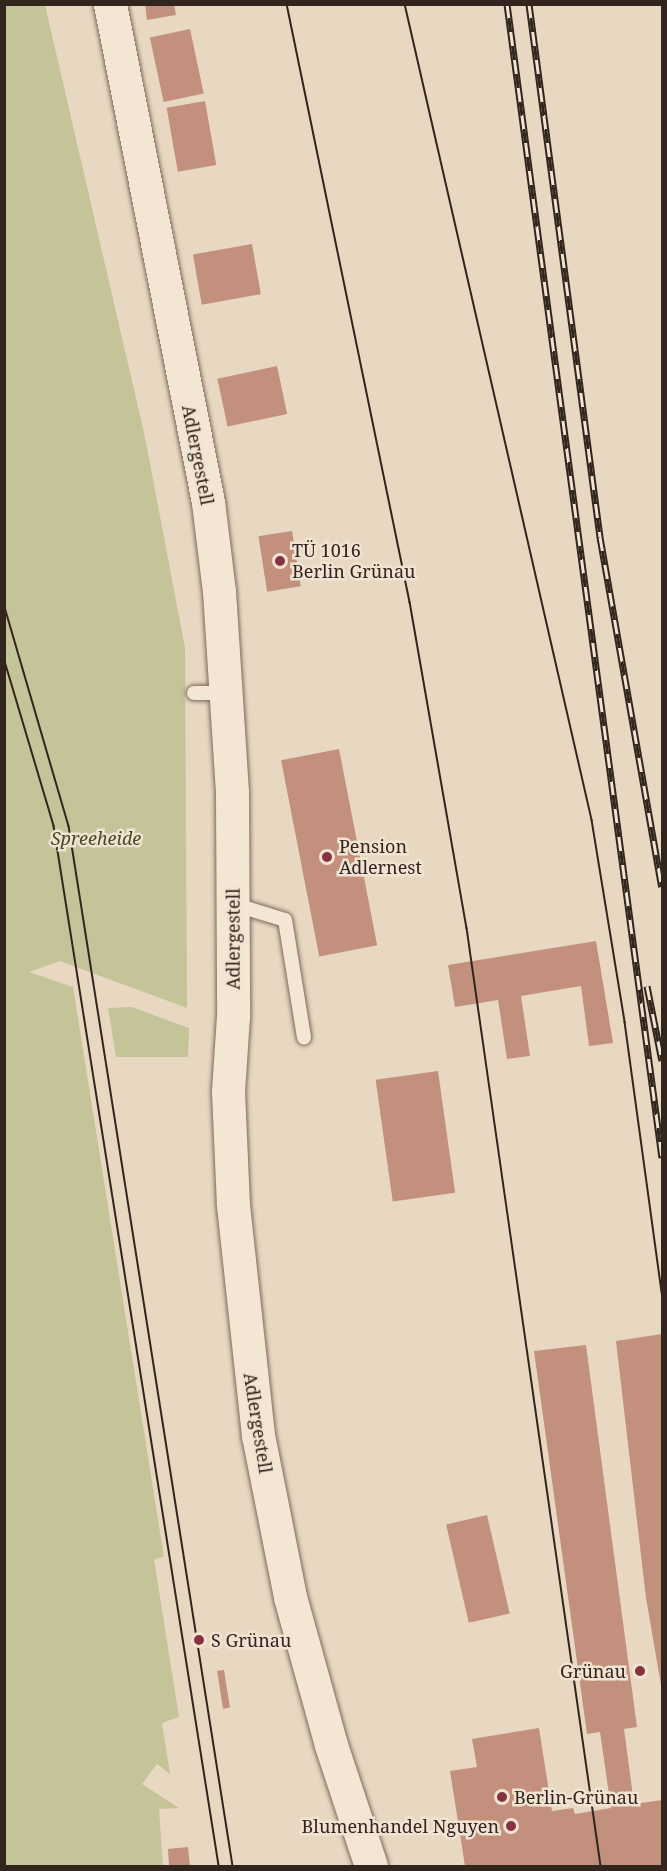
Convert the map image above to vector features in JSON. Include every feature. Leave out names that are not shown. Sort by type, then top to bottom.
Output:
[{"type":"main road","name":"Adlergestell","points":[[110,4],[208,502],[209,693],[233,904],[228,1091],[233,1205],[258,1436],[290,1597],[331,1745],[371,1866]]},
{"type":"lane","points":[[233,904],[285,920],[303,1037]]},
{"type":"green space","name":"Spreeheide","points":[[4,5],[45,5],[145,437],[185,648],[187,1008],[60,961],[29,972],[73,987],[164,1557],[154,1559],[179,1717],[162,1723],[170,1774],[157,1764],[142,1784],[179,1808],[159,1809],[163,1866],[5,1866]]},
{"type":"green space","points":[[132,1007],[189,1028],[188,1057],[116,1057],[108,1008]]},
{"type":"building","points":[[145,4],[174,4],[176,15],[147,20]]},
{"type":"building","points":[[190,29],[204,94],[164,102],[150,38]]},
{"type":"building","points":[[205,101],[216,165],[178,172],[167,108]]},
{"type":"building","points":[[252,244],[261,294],[202,305],[193,254]]},
{"type":"building","points":[[277,366],[287,414],[228,427],[217,379]]},
{"type":"building","name":"TÜ 1016 Berlin Grünau","points":[[292,531],[301,586],[267,592],[258,536]]},
{"type":"building","points":[[339,749],[377,945],[319,957],[281,760]]},
{"type":"building","points":[[596,941],[613,1043],[589,1046],[581,986],[521,996],[530,1056],[507,1059],[498,1000],[455,1007],[448,965]]},
{"type":"building","points":[[438,1071],[455,1193],[393,1202],[376,1080]]},
{"type":"building","points":[[662,1334],[661,1685],[646,1598],[616,1341]]},
{"type":"building","points":[[586,1345],[637,1727],[624,1729],[634,1804],[662,1800],[662,1866],[465,1866],[450,1771],[477,1767],[472,1739],[539,1728],[552,1811],[573,1808],[575,1814],[611,1808],[600,1732],[587,1734],[534,1351]]},
{"type":"building","points":[[487,1515],[510,1613],[469,1623],[446,1524]]},
{"type":"building","points":[[224,1670],[230,1708],[223,1709],[217,1671]]},
{"type":"building","points":[[188,1847],[190,1866],[169,1866],[168,1849]]},
{"type":"tram line","points":[[287,4],[410,602],[467,928],[601,1866]]},
{"type":"tram line","points":[[405,4],[592,820],[625,1022],[662,1293]]},
{"type":"tram line","points":[[4,604],[69,826],[233,1866]]},
{"type":"tram line","points":[[4,658],[54,826],[219,1866]]},
{"type":"railway","points":[[507,4],[662,1158]]},
{"type":"railway","points":[[529,4],[600,537],[662,887]]},
{"type":"railway","points":[[647,986],[662,1061]]},
{"type":"place","name":"TÜ 1016 Berlin Grünau","points":[[280,561]]},
{"type":"place","name":"Pension Adlernest","points":[[327,857]]},
{"type":"place","name":"S Grünau","points":[[199,1640]]},
{"type":"place","name":"Grünau","points":[[640,1671]]},
{"type":"place","name":"Berlin-Grünau","points":[[502,1797]]},
{"type":"place","name":"Blumenhandel Nguyen","points":[[511,1826]]}]
